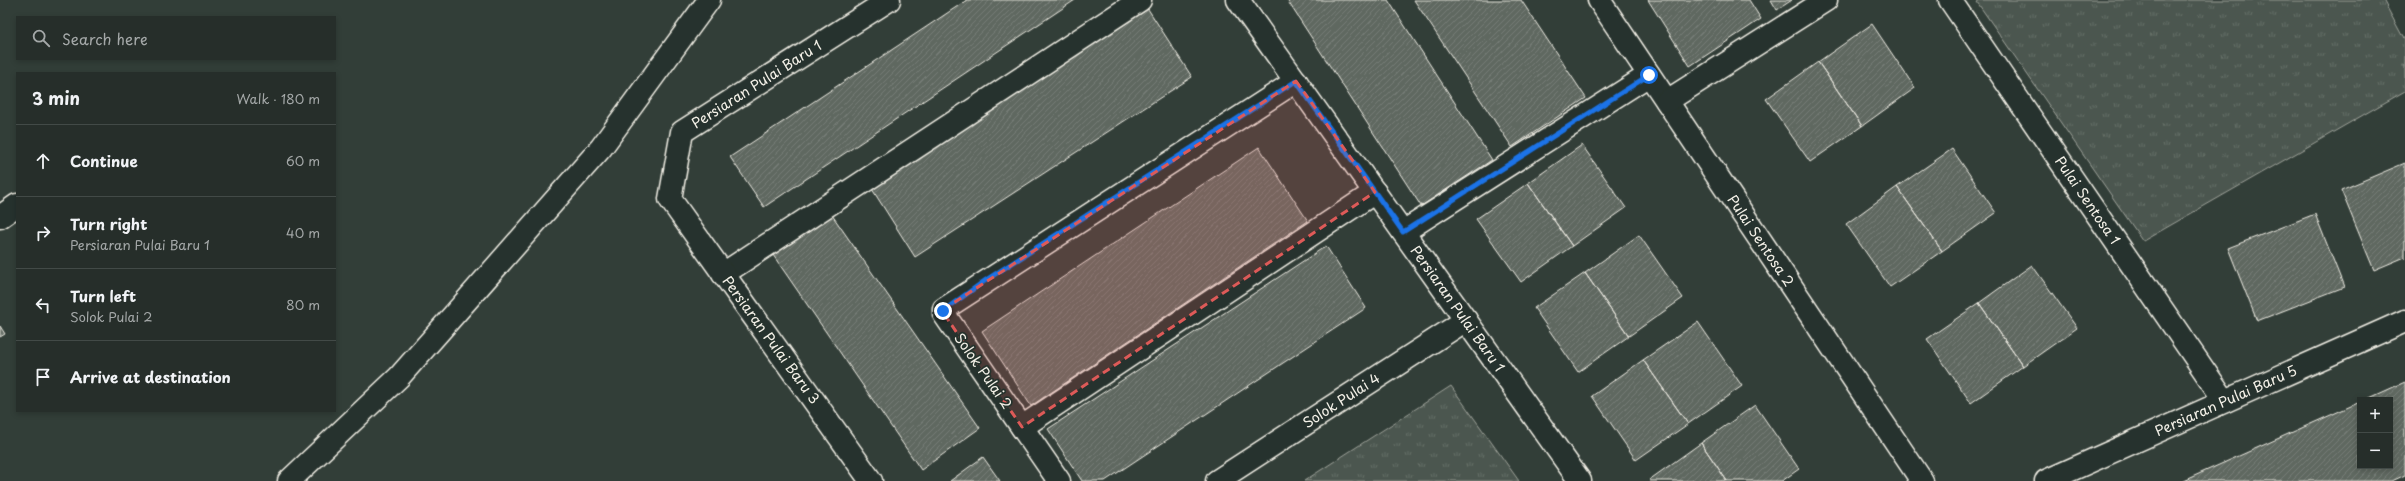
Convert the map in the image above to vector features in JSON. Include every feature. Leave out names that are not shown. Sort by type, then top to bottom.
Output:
[{"type":"street","points":[[289,481],[399,377],[601,148],[709,0]]},
{"type":"street","name":"Persiaran Pulai Baru 1","points":[[670,199],[682,132],[889,0]]},
{"type":"street","points":[[724,274],[1140,0]]},
{"type":"street","name":"Persiaran Pulai Baru 1","points":[[1238,0],[1580,481]]},
{"type":"street","name":"Pulai Sentosa 2","points":[[1599,0],[1922,481]]},
{"type":"street","points":[[1667,101],[1826,0]]},
{"type":"street","name":"Pulai Sentosa 1","points":[[1950,0],[2225,400]]},
{"type":"street","points":[[1403,232],[1649,75]]},
{"type":"street","name":"Solok Pulai 2","points":[[1059,481],[944,314],[944,309],[1296,81]]},
{"type":"street","points":[[1022,427],[1375,192]]},
{"type":"street","name":"Persiaran Pulai Baru 3","points":[[670,199],[871,481]]},
{"type":"street","points":[[0,217],[16,206]]},
{"type":"street","name":"Solok Pulai 4","points":[[1217,481],[1466,320]]},
{"type":"street","name":"Persiaran Pulai Baru 5","points":[[2046,481],[2405,321]]},
{"type":"highlighted area","points":[[1296,81],[1375,192],[1022,427],[944,314],[944,309]]},
{"type":"green space","points":[[1980,0],[2383,0],[2405,41],[2405,91],[2143,241],[1977,2]]},
{"type":"green space","points":[[1451,386],[1519,481],[1304,481]]},
{"type":"building","points":[[967,0],[1075,0],[764,207],[730,157]]},
{"type":"building","points":[[1287,0],[1388,0],[1492,160],[1421,206]]},
{"type":"building","points":[[1414,0],[1521,0],[1586,98],[1512,147]]},
{"type":"building","points":[[1648,0],[1749,0],[1761,19],[1690,66]]},
{"type":"building","points":[[1771,0],[1792,0],[1777,10]]},
{"type":"building","points":[[1148,9],[1192,77],[915,257],[872,189]]},
{"type":"building","points":[[1872,24],[1915,88],[1862,126],[1818,62]]},
{"type":"building","points":[[1818,62],[1862,126],[1810,162],[1766,99]]},
{"type":"building","points":[[1582,145],[1626,208],[1572,246],[1528,183]]},
{"type":"building","points":[[1259,147],[1308,221],[1031,406],[982,331]]},
{"type":"building","points":[[1952,149],[1996,213],[1942,251],[1897,187]]},
{"type":"building","points":[[2405,163],[2405,257],[2374,270],[2341,190]]},
{"type":"building","points":[[1528,183],[1572,246],[1521,282],[1476,219]]},
{"type":"building","points":[[1897,187],[1942,251],[1890,287],[1846,224]]},
{"type":"building","points":[[2315,214],[2344,287],[2257,321],[2228,248]]},
{"type":"building","points":[[832,215],[980,428],[921,470],[773,255]]},
{"type":"building","points":[[1639,235],[1683,298],[1629,336],[1585,273]]},
{"type":"building","points":[[1326,246],[1366,308],[1105,481],[1082,481],[1048,429]]},
{"type":"building","points":[[2032,265],[2077,328],[2023,366],[1979,303]]},
{"type":"building","points":[[1585,273],[1629,336],[1578,372],[1534,308]]},
{"type":"building","points":[[1979,303],[2023,366],[1971,403],[1927,339]]},
{"type":"building","points":[[1698,322],[1742,386],[1688,424],[1643,360]]},
{"type":"building","points":[[0,326],[5,334],[0,337]]},
{"type":"building","points":[[1643,360],[1688,424],[1636,460],[1592,396]]},
{"type":"building","points":[[2405,382],[2405,475],[2392,481],[2183,481],[2357,403],[2357,469],[2393,469],[2393,397],[2372,397]]},
{"type":"building","points":[[1755,405],[1799,469],[1782,481],[1727,481],[1701,443]]},
{"type":"building","points":[[1701,443],[1727,481],[1649,480]]},
{"type":"building","points":[[983,457],[1000,481],[950,481]]},
{"type":"route","points":[[943,311],[986,280],[1296,81],[1403,232],[1649,75]]}]
